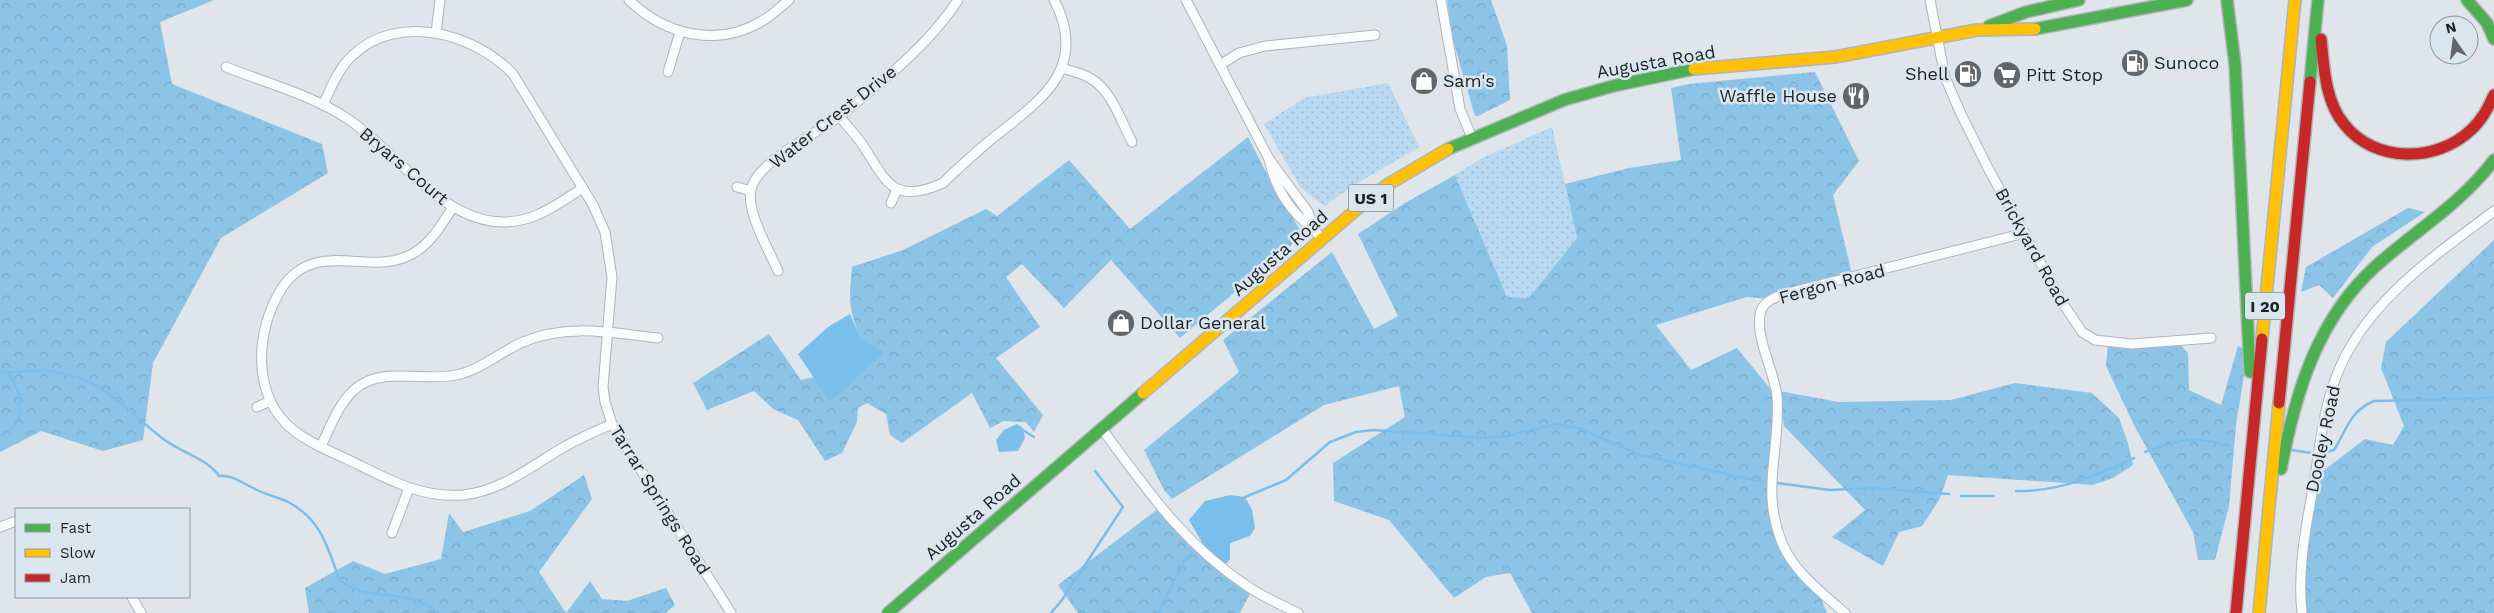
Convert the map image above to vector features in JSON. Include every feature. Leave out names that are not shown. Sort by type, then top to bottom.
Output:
[{"type":"main road","name":"Augusta Road","points":[[888,613],[1387,185],[1427,160],[1472,138],[1564,100],[1632,82],[1687,70],[1835,57],[1977,30],[2026,12],[2079,0]]},
{"type":"main road","name":"Augusta Road","points":[[1977,30],[2038,29],[2187,0]]},
{"type":"main road","points":[[2227,0],[2235,73],[2252,430]]},
{"type":"main road","name":"I 20","points":[[2236,613],[2252,430],[2295,0]]},
{"type":"main road","points":[[2467,0],[2481,14],[2494,39]]},
{"type":"main road","points":[[2318,2],[2325,73],[2330,99],[2345,125],[2376,149],[2393,154],[2414,156],[2447,147],[2472,130],[2484,116],[2494,95]]},
{"type":"main road","name":"I 20","points":[[2259,613],[2318,2]]},
{"type":"main road","points":[[2262,582],[2282,463],[2296,404],[2310,359],[2328,326],[2368,274],[2476,183],[2494,160]]},
{"type":"street","points":[[436,33],[440,0]]},
{"type":"street","points":[[629,0],[651,19],[680,32],[708,36],[736,32],[763,21],[789,0]]},
{"type":"street","name":"Water Crest Drive","points":[[751,191],[758,176],[770,164],[839,116],[916,51],[943,21],[958,0]]},
{"type":"street","points":[[839,116],[861,143],[882,176],[897,189],[922,190],[943,183],[1030,106],[1051,85],[1062,68],[1065,54],[1065,31],[1054,0]]},
{"type":"street","points":[[1186,0],[1269,159],[1308,212],[1313,228],[1322,240]]},
{"type":"street","points":[[1441,0],[1460,108],[1472,138]]},
{"type":"street","name":"Brickyard Road","points":[[1930,0],[1945,77],[1952,95],[1989,170],[2062,302],[2077,325],[2088,337],[2108,343],[2132,344],[2211,338]]},
{"type":"street","name":"Tarrar Springs Road","points":[[323,105],[343,66],[353,54],[366,44],[389,36],[412,32],[436,33],[468,42],[483,49],[502,62],[513,74],[600,218],[608,247],[612,277],[603,387],[605,402],[612,424],[732,613]]},
{"type":"street","points":[[668,72],[680,32]]},
{"type":"street","points":[[1220,65],[1239,53],[1265,46],[1375,35]]},
{"type":"street","name":"Bryars Court","points":[[226,67],[323,105],[362,130],[453,207],[485,220],[508,222],[522,220],[550,208],[583,188]]},
{"type":"street","points":[[1062,68],[1088,77],[1100,86],[1109,98],[1132,142]]},
{"type":"street","points":[[736,187],[751,191],[752,210],[778,272]]},
{"type":"street","points":[[891,203],[897,189]]},
{"type":"street","points":[[453,207],[431,239],[406,256],[384,262],[326,260],[305,268],[287,282],[276,301],[261,349],[263,379],[270,401],[292,429],[321,446],[409,488],[446,495],[477,493],[492,489],[519,476],[576,440],[612,424]]},
{"type":"street","name":"Dooley Road","points":[[2302,613],[2299,580],[2308,514],[2324,421],[2331,394],[2344,359],[2370,319],[2394,290],[2494,211]]},
{"type":"street","name":"Fergon Road","points":[[1845,613],[1816,589],[1789,555],[1782,542],[1773,514],[1770,485],[1777,426],[1777,397],[1772,368],[1762,340],[1759,317],[1761,310],[1771,299],[1784,294],[2025,233]]},
{"type":"street","points":[[321,446],[348,397],[358,386],[372,379],[387,376],[425,378],[455,376],[477,368],[510,349],[537,337],[567,331],[658,338]]},
{"type":"street","points":[[257,407],[270,401]]},
{"type":"street","points":[[1102,429],[1159,508],[1194,545],[1252,590],[1298,613]]},
{"type":"street","points":[[392,533],[409,488]]},
{"type":"street","points":[[0,527],[15,521]]},
{"type":"street","points":[[133,598],[141,613]]},
{"type":"shaded area","points":[[1388,83],[1419,147],[1359,182],[1325,206],[1301,188],[1264,124],[1304,98]]},
{"type":"shaded area","points":[[1552,127],[1577,238],[1529,298],[1507,297],[1455,175],[1484,157]]},
{"type":"shaded area","points":[[850,314],[861,339],[884,353],[830,402],[798,354],[828,327]]},
{"type":"shaded area","points":[[1017,424],[1023,428],[1025,438],[1018,451],[999,452],[996,440],[1004,430]]},
{"type":"shaded area","points":[[1230,495],[1245,497],[1252,510],[1255,528],[1250,536],[1230,543],[1230,559],[1227,563],[1221,563],[1203,544],[1189,520],[1205,501]]},
{"type":"green space","points":[[0,0],[214,0],[160,22],[172,84],[322,144],[328,173],[221,238],[153,363],[143,440],[103,451],[41,431],[0,452]]},
{"type":"green space","points":[[1447,0],[1491,0],[1507,46],[1510,100],[1478,116],[1475,116],[1454,44]]},
{"type":"green space","points":[[1815,72],[1859,161],[1833,195],[1853,278],[1771,299],[1747,297],[1656,325],[1691,370],[1737,348],[1777,397],[1770,485],[1782,542],[1817,589],[1827,613],[1532,613],[1510,573],[1486,577],[1454,598],[1389,520],[1334,501],[1333,463],[1405,417],[1399,386],[1324,405],[1172,499],[1164,490],[1144,450],[1239,372],[1223,340],[1332,252],[1374,329],[1398,316],[1358,234],[1405,203],[1455,175],[1507,297],[1529,298],[1577,238],[1565,184],[1629,168],[1681,160],[1671,88],[1689,84]]},
{"type":"green space","points":[[1248,137],[1271,182],[1303,235],[1180,338],[1111,260],[1064,308],[1022,264],[1006,277],[1040,327],[996,358],[1043,415],[1034,432],[1026,422],[1004,421],[990,428],[972,393],[902,443],[890,435],[886,414],[867,403],[858,408],[857,422],[842,453],[825,461],[798,420],[773,409],[754,391],[707,410],[693,383],[769,334],[801,380],[814,377],[830,401],[861,339],[851,304],[852,267],[903,250],[986,209],[997,216],[1069,160],[1130,229]]},
{"type":"green space","points":[[2408,208],[2425,212],[2372,247],[2333,298],[2319,285],[2301,292],[2306,267]]},
{"type":"green space","points":[[2494,240],[2494,613],[2302,613],[2299,589],[2315,477],[2365,439],[2393,445],[2404,426],[2381,368],[2386,342]]},
{"type":"green space","points":[[2177,341],[2188,353],[2189,390],[2221,405],[2238,346],[2248,351],[2236,425],[2229,506],[2215,560],[2198,560],[2193,532],[2135,427],[2106,366],[2108,343]]},
{"type":"green space","points":[[2015,383],[2092,393],[2119,418],[2133,465],[2113,478],[2093,485],[1948,475],[1939,500],[1922,526],[1899,532],[1883,566],[1832,537],[1865,510],[1784,426],[1779,391],[1839,402],[1951,400]]},
{"type":"green space","points":[[584,475],[592,499],[539,572],[566,613],[309,613],[305,588],[353,561],[385,574],[441,559],[449,513],[463,532],[530,511]]},
{"type":"green space","points":[[1159,508],[1252,590],[1240,613],[1078,613],[1058,585]]},
{"type":"green space","points":[[590,581],[602,599],[627,601],[666,588],[675,605],[666,613],[566,613]]},
{"type":"waterway","points":[[0,435],[16,424],[20,407],[16,388],[7,371]]},
{"type":"waterway","points":[[0,372],[49,371],[84,380],[98,387],[123,405],[162,438],[207,464],[219,476],[233,478],[259,491],[286,501],[301,510],[316,526],[322,536],[339,578],[349,586],[372,594],[413,600],[426,605],[438,613]]},
{"type":"waterway","points":[[2320,454],[2334,450],[2354,415],[2374,401],[2494,398]]},
{"type":"waterway","points":[[1245,497],[1286,480],[1330,442],[1356,432],[1374,430],[1485,438],[1506,436],[1556,424],[1581,429],[1640,455],[1764,482]]},
{"type":"waterway","points":[[1023,430],[1034,437]]},
{"type":"waterway","points":[[2145,452],[2187,440],[2206,441],[2229,446]]},
{"type":"waterway","points":[[2291,450],[2311,453]]},
{"type":"waterway","points":[[2016,491],[2047,489],[2077,482],[2134,458]]},
{"type":"waterway","points":[[1051,613],[1062,600],[1123,507],[1095,471]]},
{"type":"waterway","points":[[1777,483],[1830,490],[1874,488],[1949,494]]},
{"type":"waterway","points":[[1961,496],[1994,496]]},
{"type":"waterway","points":[[1158,613],[1184,561],[1193,553]]},
{"type":"traffic: fast","points":[[1989,26],[2026,12],[2079,0]]},
{"type":"traffic: fast","points":[[2035,29],[2187,0]]},
{"type":"traffic: fast","points":[[2227,0],[2235,64],[2250,372]]},
{"type":"traffic: fast","points":[[2310,82],[2318,0]]},
{"type":"traffic: fast","points":[[2467,0],[2487,23],[2494,39]]},
{"type":"traffic: fast","points":[[1448,149],[1564,100],[1613,86],[1694,69]]},
{"type":"traffic: fast","points":[[2281,469],[2293,413],[2302,386],[2312,359],[2338,310],[2376,266],[2453,203],[2481,176],[2494,160]]},
{"type":"traffic: fast","points":[[888,613],[1143,393]]},
{"type":"traffic: slow","points":[[2262,339],[2295,0]]},
{"type":"traffic: slow","points":[[1694,69],[1835,57],[1977,30],[2035,29]]},
{"type":"traffic: slow","points":[[1143,393],[1357,209],[1387,185],[1448,149]]},
{"type":"traffic: slow","points":[[2259,613],[2279,403]]},
{"type":"traffic: jam","points":[[2321,39],[2329,94],[2338,115],[2357,137],[2372,146],[2388,152],[2423,153],[2457,141],[2478,122],[2494,95]]},
{"type":"traffic: jam","points":[[2279,403],[2310,82]]},
{"type":"traffic: jam","points":[[2236,613],[2262,339]]},
{"type":"place","name":"Sunoco","points":[[2135,63]]},
{"type":"place","name":"Shell","points":[[1968,74]]},
{"type":"place","name":"Pitt Stop","points":[[2007,75]]},
{"type":"place","name":"Sam's","points":[[1424,81]]},
{"type":"place","name":"Waffle House","points":[[1856,96]]},
{"type":"place","name":"Dollar General","points":[[1121,323]]}]
